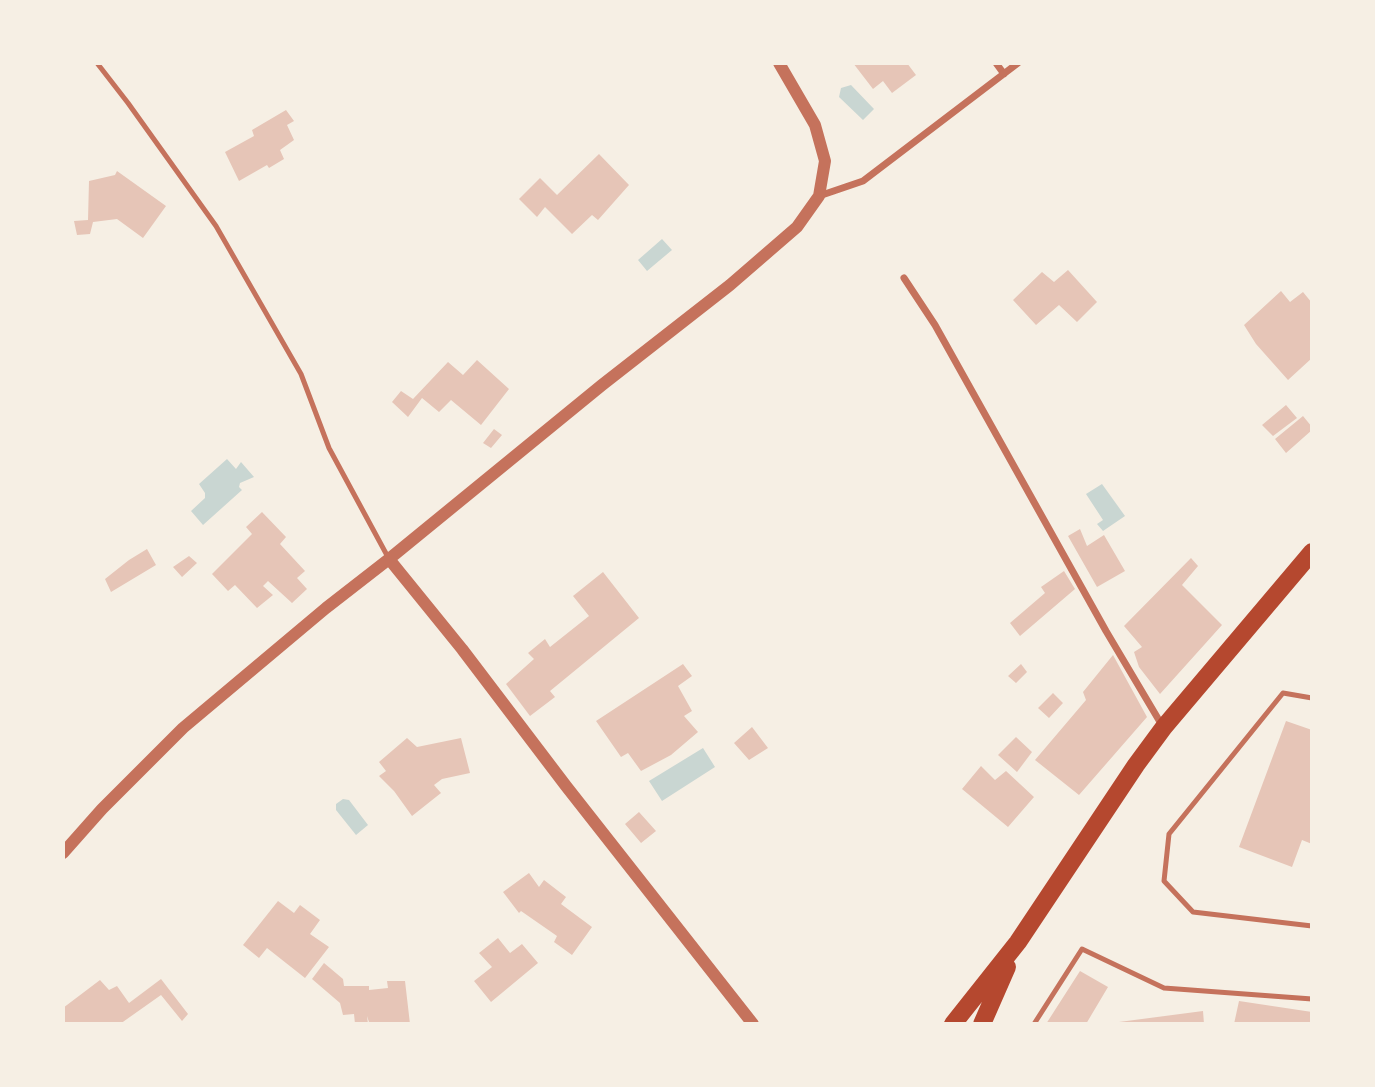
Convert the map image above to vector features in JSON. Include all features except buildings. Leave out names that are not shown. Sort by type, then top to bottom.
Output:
[{"type":"main road","points":[[953,1024],[1018,942],[1164,727],[1312,552]]},
{"type":"main road","points":[[982,1024],[1018,942]]},
{"type":"street","points":[[63,853],[102,809],[183,728],[326,607],[730,285],[797,227],[819,196],[825,162],[816,125],[779,63]]},
{"type":"street","points":[[996,63],[1004,74]]},
{"type":"street","points":[[819,196],[863,181],[1018,63]]},
{"type":"street","points":[[904,278],[1164,727]]},
{"type":"street","points":[[389,559],[753,1024]]},
{"type":"lane","points":[[97,63],[216,226],[301,374],[329,447],[389,559]]},
{"type":"lane","points":[[1312,698],[1283,693],[1169,834],[1164,881],[1193,912],[1312,926]]},
{"type":"lane","points":[[1034,1024],[1082,950],[1164,988],[1312,999]]},
{"type":"shaded area","points":[[851,85],[874,109],[863,120],[839,97],[841,88]]},
{"type":"shaded area","points":[[662,239],[672,250],[647,271],[638,260]]},
{"type":"shaded area","points":[[227,459],[236,469],[241,462],[254,477],[240,483],[242,490],[203,525],[191,511],[205,498],[199,484]]},
{"type":"shaded area","points":[[1102,484],[1125,516],[1103,531],[1097,524],[1103,520],[1086,494]]},
{"type":"shaded area","points":[[703,748],[715,767],[662,801],[649,781]]},
{"type":"shaded area","points":[[343,799],[349,800],[368,825],[356,835],[336,810],[336,804]]}]
